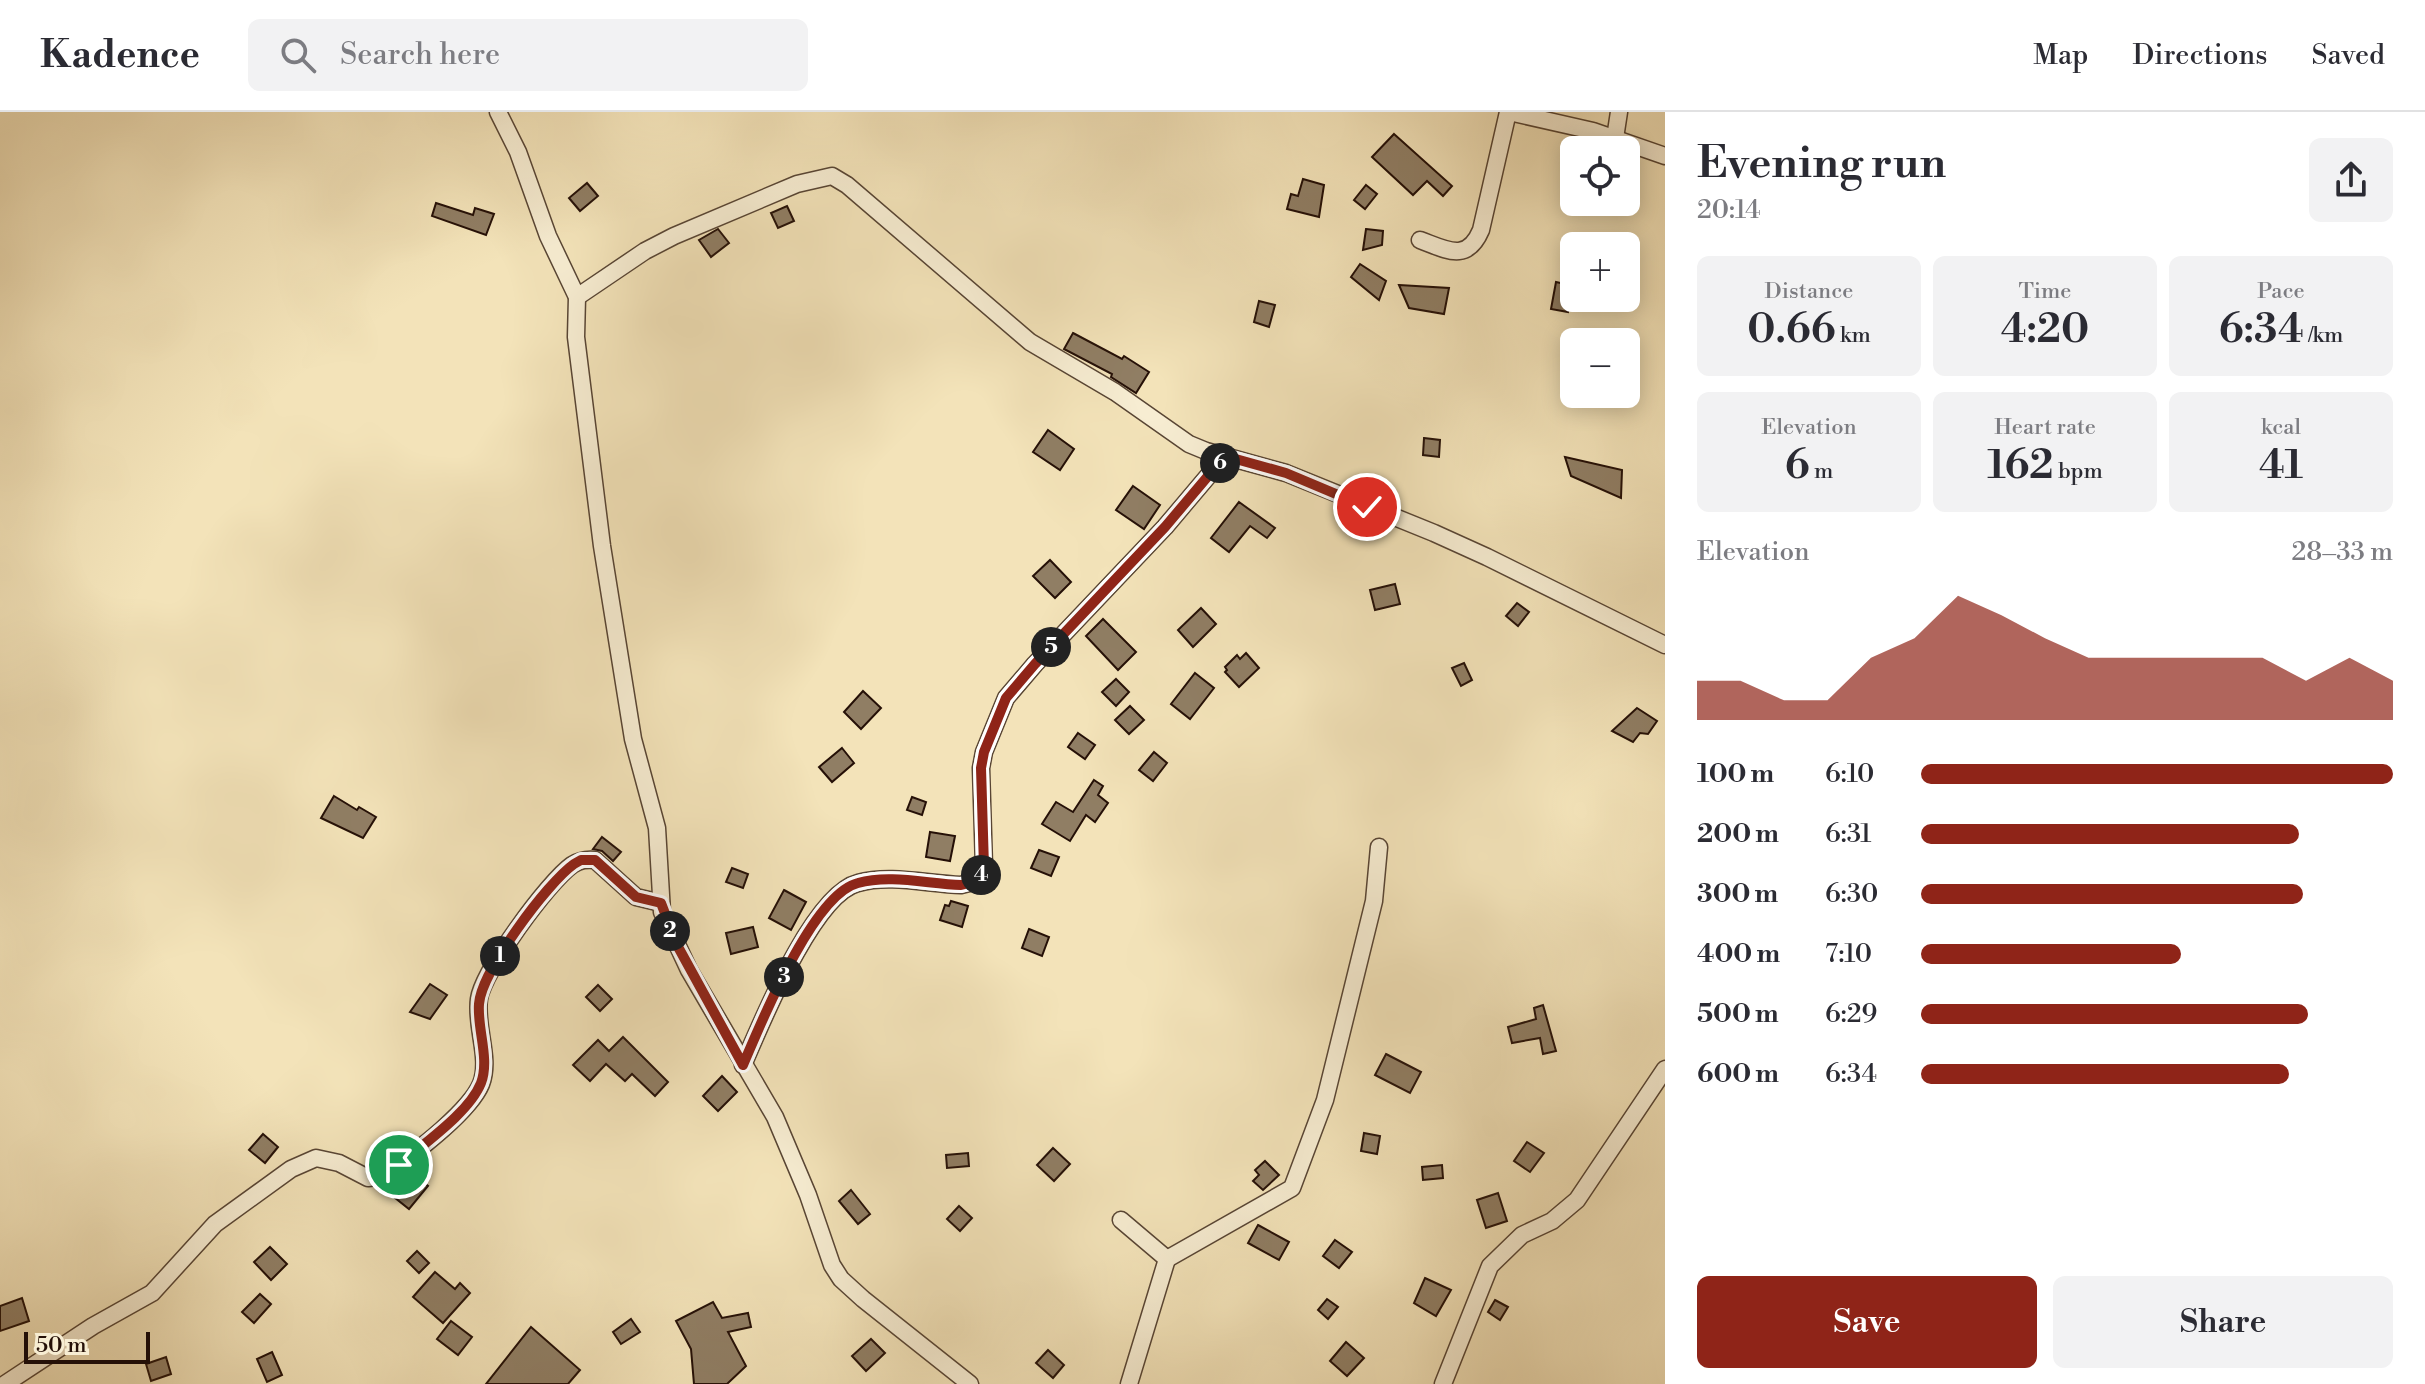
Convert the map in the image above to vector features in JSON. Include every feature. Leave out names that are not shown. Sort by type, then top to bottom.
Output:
[{"type":"street","points":[[498,112],[518,152],[548,236],[577,297],[577,346],[602,546],[633,739],[657,828],[661,903],[677,945],[787,1143],[832,1265],[841,1279],[863,1299],[970,1384]]},
{"type":"street","points":[[1420,240],[1455,253],[1464,251],[1476,242],[1508,112],[1608,136]]},
{"type":"street","points":[[1615,136],[1619,112]]},
{"type":"street","points":[[1640,147],[1665,156]]},
{"type":"street","points":[[577,297],[645,251],[674,236],[797,184],[832,176],[847,185],[985,306],[1037,347],[1115,392],[1189,444],[1286,473],[1457,543],[1665,645]]},
{"type":"street","points":[[743,1065],[774,995],[806,936],[824,908],[845,887],[876,879],[961,885],[973,882],[980,876],[986,854],[981,768],[984,752],[1006,698],[1165,527],[1225,456]]},
{"type":"street","points":[[1129,1384],[1167,1259],[1292,1188],[1325,1100],[1374,901],[1379,847]]},
{"type":"street","points":[[5,1384],[93,1326],[152,1293],[215,1224],[291,1169],[316,1158],[339,1163],[368,1178],[384,1176],[459,1112],[481,1083],[485,1067],[478,1010],[488,972],[534,908],[568,869],[581,860],[595,860],[636,897],[661,903]]},
{"type":"street","points":[[1443,1384],[1490,1266],[1522,1235],[1552,1221],[1577,1200],[1665,1069]]},
{"type":"street","points":[[1121,1220],[1167,1259]]},
{"type":"building","points":[[1394,134],[1452,186],[1443,196],[1427,181],[1413,195],[1372,157]]},
{"type":"building","points":[[1303,179],[1324,185],[1319,217],[1287,209],[1291,194],[1298,196]]},
{"type":"building","points":[[587,183],[598,196],[580,211],[569,198]]},
{"type":"building","points":[[1366,185],[1377,194],[1365,209],[1354,200]]},
{"type":"building","points":[[436,203],[473,215],[475,208],[494,214],[486,235],[432,216]]},
{"type":"building","points":[[787,206],[794,221],[778,228],[771,213]]},
{"type":"building","points":[[718,229],[729,243],[711,257],[699,240]]},
{"type":"building","points":[[1366,229],[1383,231],[1382,245],[1363,250]]},
{"type":"building","points":[[1360,264],[1386,281],[1379,300],[1351,277]]},
{"type":"building","points":[[1556,282],[1560,283],[1560,311],[1551,309]]},
{"type":"building","points":[[1399,285],[1449,288],[1444,314],[1409,308]]},
{"type":"building","points":[[1259,301],[1275,305],[1269,327],[1254,322]]},
{"type":"building","points":[[1073,333],[1122,359],[1124,356],[1149,372],[1136,393],[1111,377],[1112,374],[1064,349]]},
{"type":"building","points":[[1048,430],[1074,449],[1060,470],[1033,452]]},
{"type":"building","points":[[1424,438],[1440,440],[1439,457],[1423,455]]},
{"type":"building","points":[[1565,457],[1622,470],[1621,498],[1571,476]]},
{"type":"building","points":[[1133,486],[1160,505],[1144,529],[1116,510]]},
{"type":"building","points":[[1239,502],[1275,528],[1267,538],[1250,526],[1229,552],[1211,538]]},
{"type":"building","points":[[1050,560],[1071,582],[1055,598],[1033,576]]},
{"type":"building","points":[[1395,584],[1400,604],[1375,610],[1370,590]]},
{"type":"building","points":[[1517,603],[1529,612],[1518,626],[1506,616]]},
{"type":"building","points":[[1201,608],[1216,624],[1193,647],[1178,630]]},
{"type":"building","points":[[1103,619],[1136,652],[1118,670],[1086,636]]},
{"type":"building","points":[[1246,653],[1259,668],[1239,687],[1225,672],[1225,667],[1237,655],[1240,659]]},
{"type":"building","points":[[1464,663],[1472,680],[1461,686],[1452,668]]},
{"type":"building","points":[[1195,673],[1214,688],[1190,719],[1171,704]]},
{"type":"building","points":[[1116,679],[1129,692],[1116,706],[1102,692]]},
{"type":"building","points":[[863,691],[881,708],[861,729],[844,712]]},
{"type":"building","points":[[1130,706],[1144,720],[1129,734],[1115,720]]},
{"type":"building","points":[[1637,708],[1657,721],[1648,734],[1640,733],[1633,742],[1612,731]]},
{"type":"building","points":[[1078,733],[1095,745],[1085,759],[1068,747]]},
{"type":"building","points":[[842,748],[854,763],[832,782],[819,767]]},
{"type":"building","points":[[1154,752],[1167,763],[1153,781],[1139,770]]},
{"type":"building","points":[[1094,780],[1103,786],[1098,795],[1108,803],[1095,822],[1086,815],[1070,841],[1042,824],[1056,802],[1073,812]]},
{"type":"building","points":[[334,796],[376,817],[363,838],[321,818]]},
{"type":"building","points":[[912,797],[926,802],[922,815],[907,810]]},
{"type":"building","points":[[930,832],[955,836],[950,861],[926,857]]},
{"type":"building","points":[[602,837],[621,852],[613,861],[602,851],[593,849]]},
{"type":"building","points":[[1039,850],[1059,857],[1051,876],[1031,868]]},
{"type":"building","points":[[732,868],[748,874],[743,888],[726,882]]},
{"type":"building","points":[[784,890],[806,902],[791,930],[769,918]]},
{"type":"building","points":[[951,901],[968,906],[962,927],[940,920],[945,905],[949,906]]},
{"type":"building","points":[[753,927],[758,947],[731,954],[726,933]]},
{"type":"building","points":[[1029,929],[1049,937],[1042,956],[1022,948]]},
{"type":"building","points":[[430,984],[447,995],[430,1019],[410,1012]]},
{"type":"building","points":[[598,985],[612,999],[600,1011],[586,997]]},
{"type":"building","points":[[1543,1005],[1556,1051],[1543,1054],[1540,1038],[1512,1043],[1508,1027],[1536,1019],[1534,1008]]},
{"type":"building","points":[[623,1037],[668,1082],[655,1096],[632,1074],[625,1081],[606,1064],[590,1081],[573,1065],[598,1040],[609,1051]]},
{"type":"building","points":[[1386,1054],[1421,1072],[1410,1093],[1375,1075]]},
{"type":"building","points":[[722,1076],[737,1092],[718,1111],[703,1096]]},
{"type":"building","points":[[1364,1133],[1380,1136],[1377,1154],[1361,1151]]},
{"type":"building","points":[[263,1134],[278,1147],[265,1163],[249,1150]]},
{"type":"building","points":[[1527,1142],[1544,1153],[1530,1172],[1514,1161]]},
{"type":"building","points":[[1053,1148],[1070,1164],[1054,1181],[1037,1165]]},
{"type":"building","points":[[968,1153],[969,1166],[947,1168],[946,1155]]},
{"type":"building","points":[[1265,1161],[1279,1175],[1263,1190],[1253,1181],[1259,1175],[1255,1170]]},
{"type":"building","points":[[1442,1165],[1443,1178],[1423,1180],[1422,1167]]},
{"type":"building","points":[[413,1174],[428,1186],[409,1209],[394,1197]]},
{"type":"building","points":[[851,1190],[870,1214],[858,1224],[839,1201]]},
{"type":"building","points":[[1498,1193],[1507,1221],[1486,1228],[1477,1200]]},
{"type":"building","points":[[959,1206],[972,1218],[960,1231],[947,1219]]},
{"type":"building","points":[[1258,1225],[1289,1242],[1279,1260],[1248,1243]]},
{"type":"building","points":[[1335,1240],[1352,1252],[1339,1268],[1323,1256]]},
{"type":"building","points":[[270,1247],[287,1264],[271,1280],[254,1262]]},
{"type":"building","points":[[417,1251],[429,1263],[419,1273],[407,1261]]},
{"type":"building","points":[[435,1272],[455,1289],[460,1283],[470,1293],[443,1323],[413,1297]]},
{"type":"building","points":[[1425,1278],[1451,1290],[1436,1316],[1414,1303]]},
{"type":"building","points":[[260,1294],[271,1304],[254,1323],[242,1312]]},
{"type":"building","points":[[22,1298],[29,1321],[0,1331],[0,1306]]},
{"type":"building","points":[[1327,1299],[1338,1307],[1328,1319],[1318,1310]]},
{"type":"building","points":[[1495,1300],[1508,1307],[1500,1320],[1488,1312]]},
{"type":"building","points":[[713,1302],[722,1318],[748,1313],[751,1327],[728,1332],[746,1366],[727,1384],[694,1384],[691,1349],[676,1321]]},
{"type":"building","points":[[631,1319],[640,1332],[621,1344],[613,1332]]},
{"type":"building","points":[[451,1321],[472,1337],[458,1355],[437,1339]]},
{"type":"building","points":[[531,1327],[580,1370],[568,1384],[486,1384]]},
{"type":"building","points":[[871,1339],[885,1353],[866,1371],[852,1356]]},
{"type":"building","points":[[1346,1342],[1364,1358],[1347,1376],[1330,1361]]},
{"type":"building","points":[[1048,1350],[1064,1365],[1053,1378],[1036,1363]]},
{"type":"building","points":[[272,1352],[282,1375],[267,1382],[257,1359]]},
{"type":"building","points":[[166,1357],[171,1374],[151,1381],[146,1364]]},
{"type":"route","points":[[399,1165],[473,1097],[485,1067],[478,1010],[488,972],[534,908],[574,864],[581,860],[595,860],[636,897],[661,903],[677,945],[743,1065],[774,995],[812,926],[824,908],[845,887],[876,879],[961,885],[973,882],[980,876],[986,854],[981,768],[984,752],[1006,698],[1165,527],[1225,456],[1286,473],[1367,507]]}]
